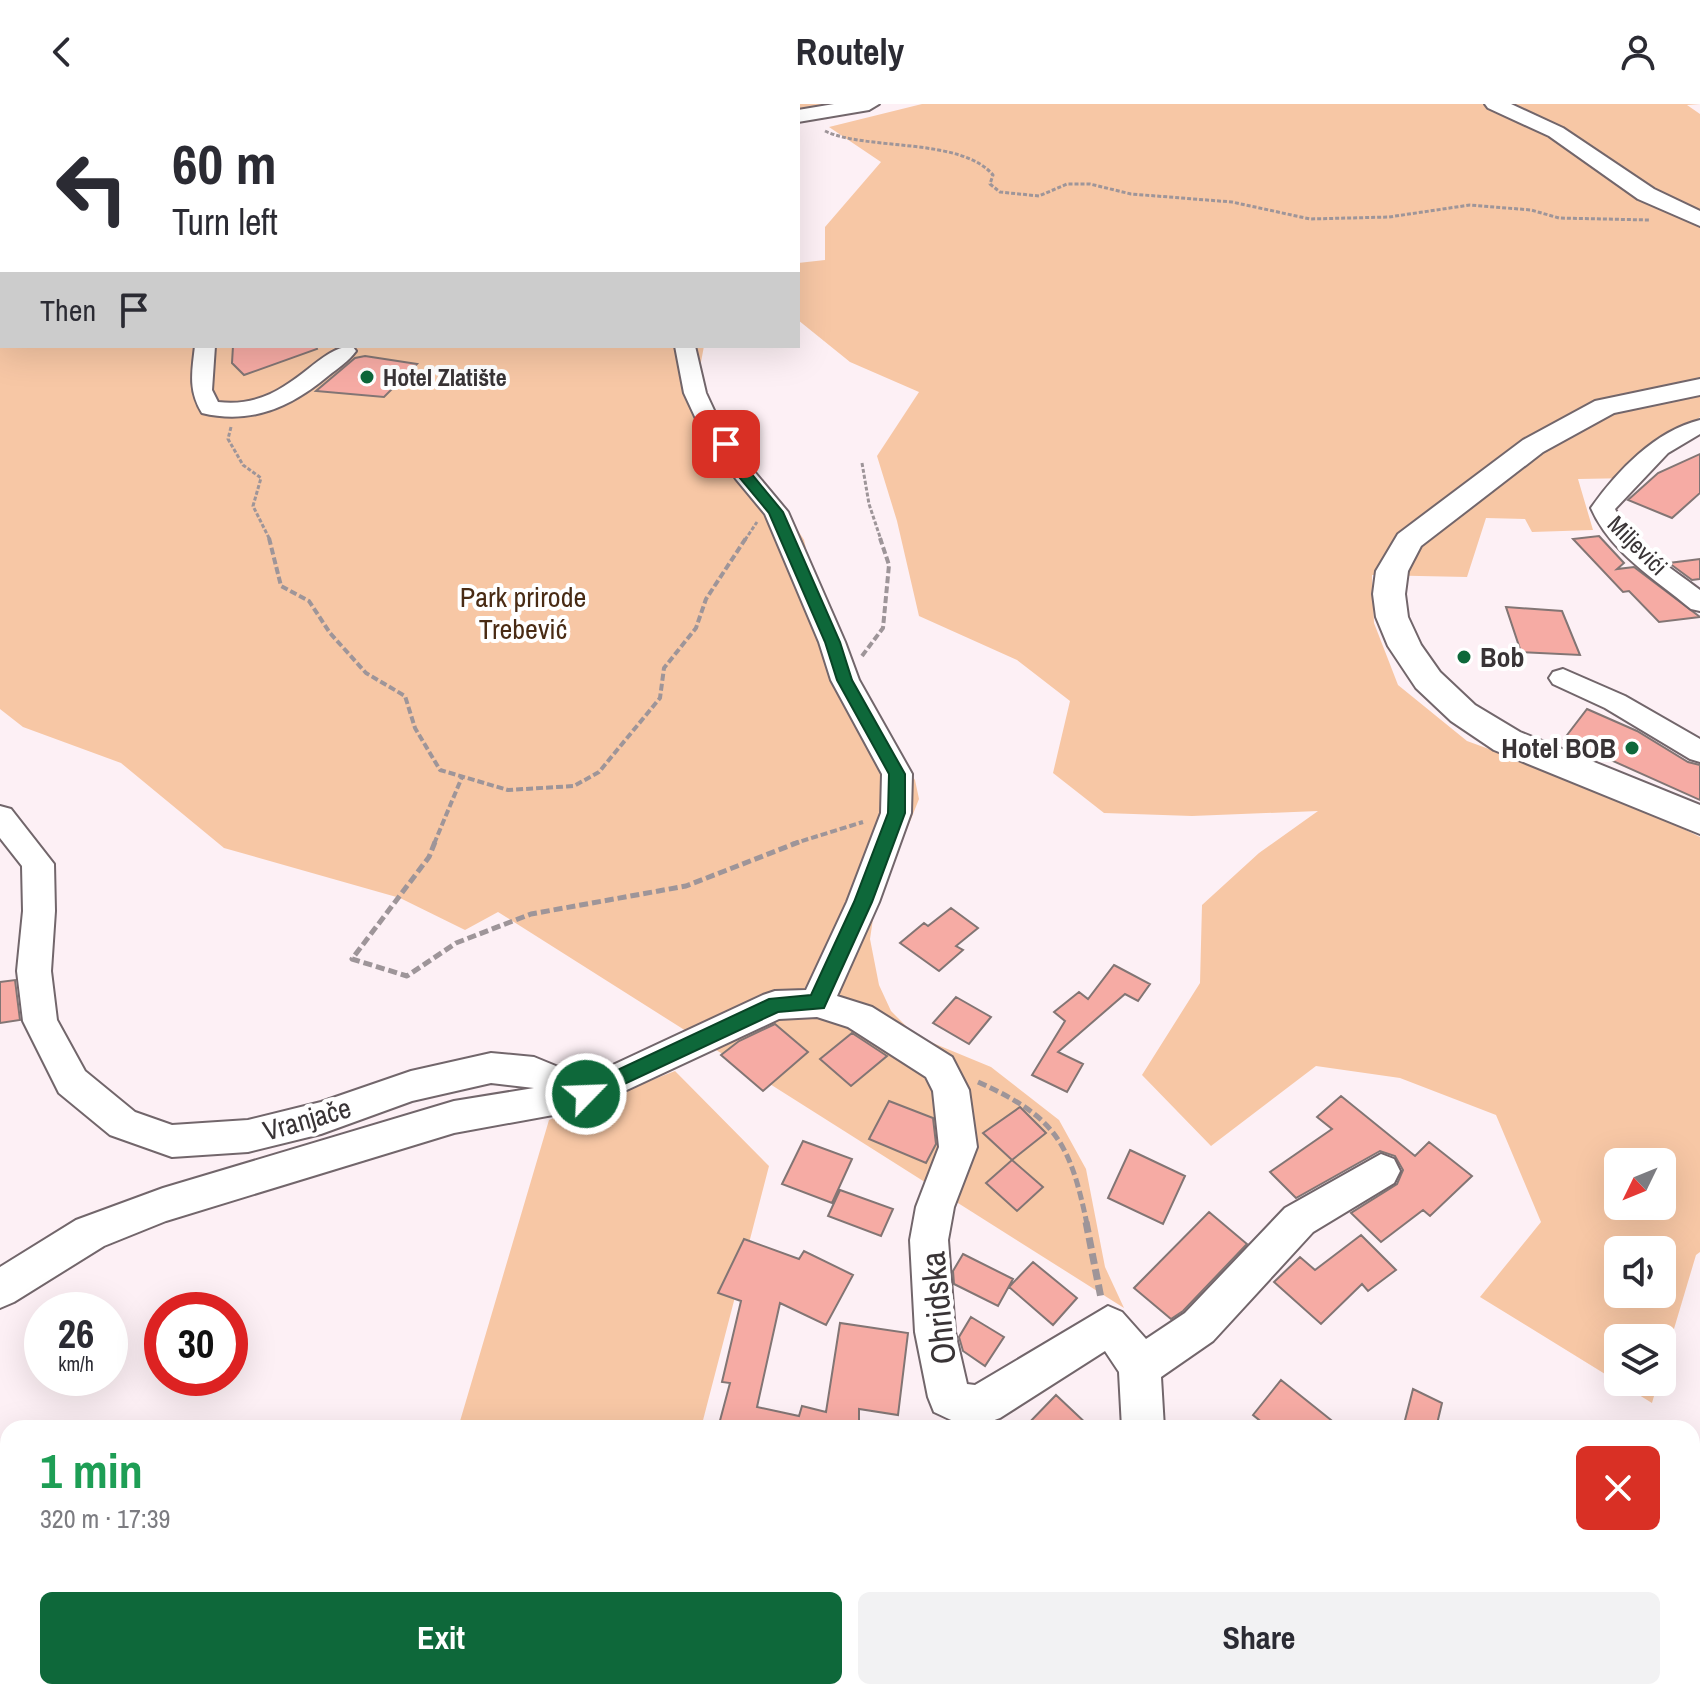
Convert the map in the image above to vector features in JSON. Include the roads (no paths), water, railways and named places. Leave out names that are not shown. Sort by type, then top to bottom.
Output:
[{"type":"main road","points":[[800,116],[869,104]]},
{"type":"main road","points":[[1495,104],[1556,132],[1646,194],[1699,219]]},
{"type":"main road","points":[[1700,387],[1605,407],[1533,446],[1409,541],[1392,571],[1389,594],[1392,617],[1405,646],[1428,680],[1463,713],[1507,741],[1700,820]]},
{"type":"street","points":[[205,348],[201,390],[210,408],[234,413],[262,409],[289,396],[346,351]]},
{"type":"street","points":[[0,1289],[90,1233],[163,1205],[454,1117],[586,1094],[775,1005],[817,1003],[863,902],[896,813],[897,774],[845,680],[832,642],[776,512],[744,474],[708,421],[695,393],[685,348]]},
{"type":"street","name":"Miljevići","points":[[1700,427],[1683,429],[1669,440],[1603,508],[1606,519],[1629,543],[1700,603]]},
{"type":"street","points":[[1563,678],[1615,702],[1700,752]]},
{"type":"street","name":"Vranjače","points":[[0,817],[38,864],[39,911],[34,971],[40,1021],[72,1082],[123,1124],[172,1141],[248,1136],[321,1118],[411,1086],[491,1068],[534,1072],[586,1094]]},
{"type":"street","name":"Ohridska","points":[[817,1003],[860,1017],[939,1067],[951,1090],[958,1147],[935,1207],[929,1240],[935,1332],[949,1397],[972,1407],[985,1403],[1108,1326],[1130,1345],[1140,1367]]},
{"type":"street","points":[[1143,1420],[1140,1367],[1199,1327],[1299,1220],[1381,1171]]},
{"type":"place","name":"Hotel Zlatište","points":[[367,377]]},
{"type":"place","name":"Bob","points":[[1464,657]]},
{"type":"place","name":"Hotel BOB","points":[[1632,748]]},
{"type":"park label","name":"Park prirode Trebević","points":[[523,613]]}]
